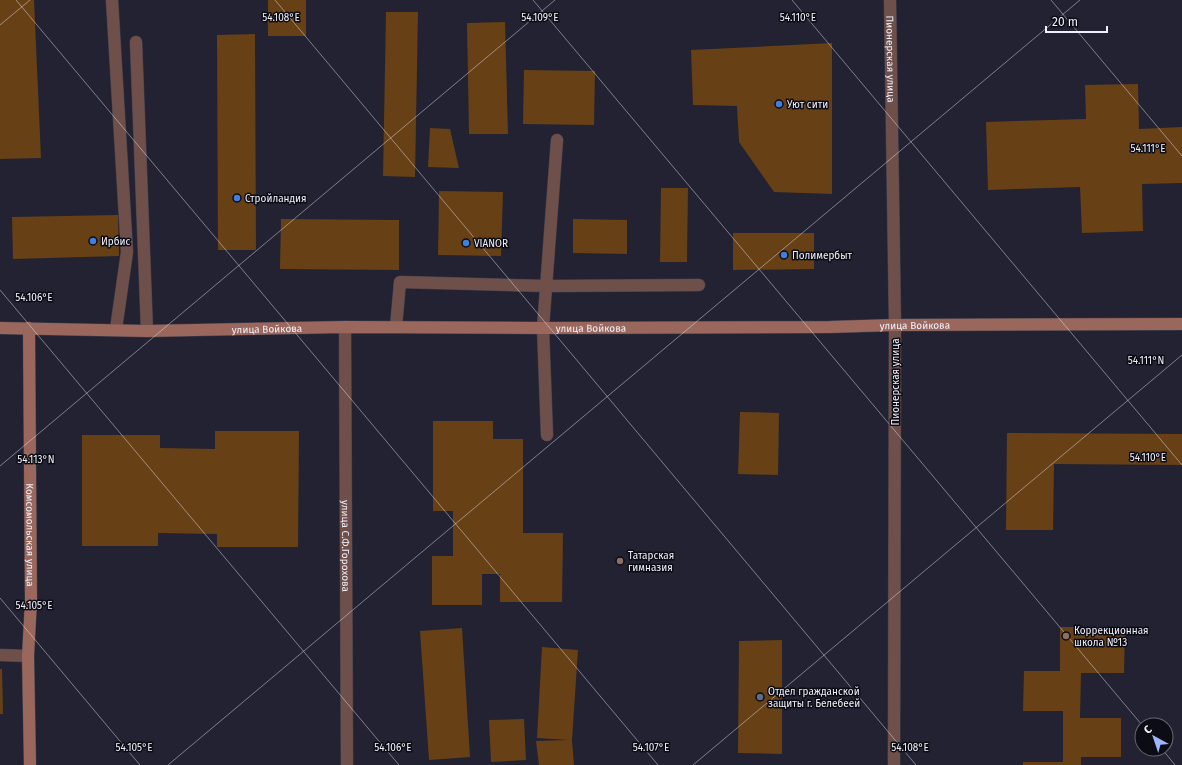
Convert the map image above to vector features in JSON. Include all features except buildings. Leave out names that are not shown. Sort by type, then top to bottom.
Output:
[{"type":"main road","name":"улица Войкова","points":[[0,328],[116,329],[147,331],[345,327],[830,327],[895,325],[1182,324]]},
{"type":"main road","name":"Комсомольская улица","points":[[29,328],[31,601],[28,656],[30,765]]},
{"type":"street","points":[[112,0],[126,252],[116,329]]},
{"type":"street","name":"Пионерская улица","points":[[890,0],[895,325],[894,765]]},
{"type":"street","points":[[136,42],[147,331]]},
{"type":"street","points":[[547,435],[543,328],[557,140]]},
{"type":"street","points":[[396,327],[400,282],[546,286],[699,285]]},
{"type":"street","name":"улица С.Ф.Горохова","points":[[345,327],[347,765]]},
{"type":"street","points":[[0,655],[28,656]]},
{"type":"place","name":"Уют сити","points":[[779,104]]},
{"type":"place","name":"Стройландия","points":[[237,198]]},
{"type":"place","name":"Ирбис","points":[[93,241]]},
{"type":"place","name":"VIANOR","points":[[466,243]]},
{"type":"place","name":"Полимербыт","points":[[784,255]]},
{"type":"place","name":"Татарская гимназия","points":[[620,561]]},
{"type":"place","name":"Коррекционная школа №13","points":[[1066,636]]},
{"type":"place","name":"Отдел гражданской защиты г. Белебеей","points":[[760,697]]}]
